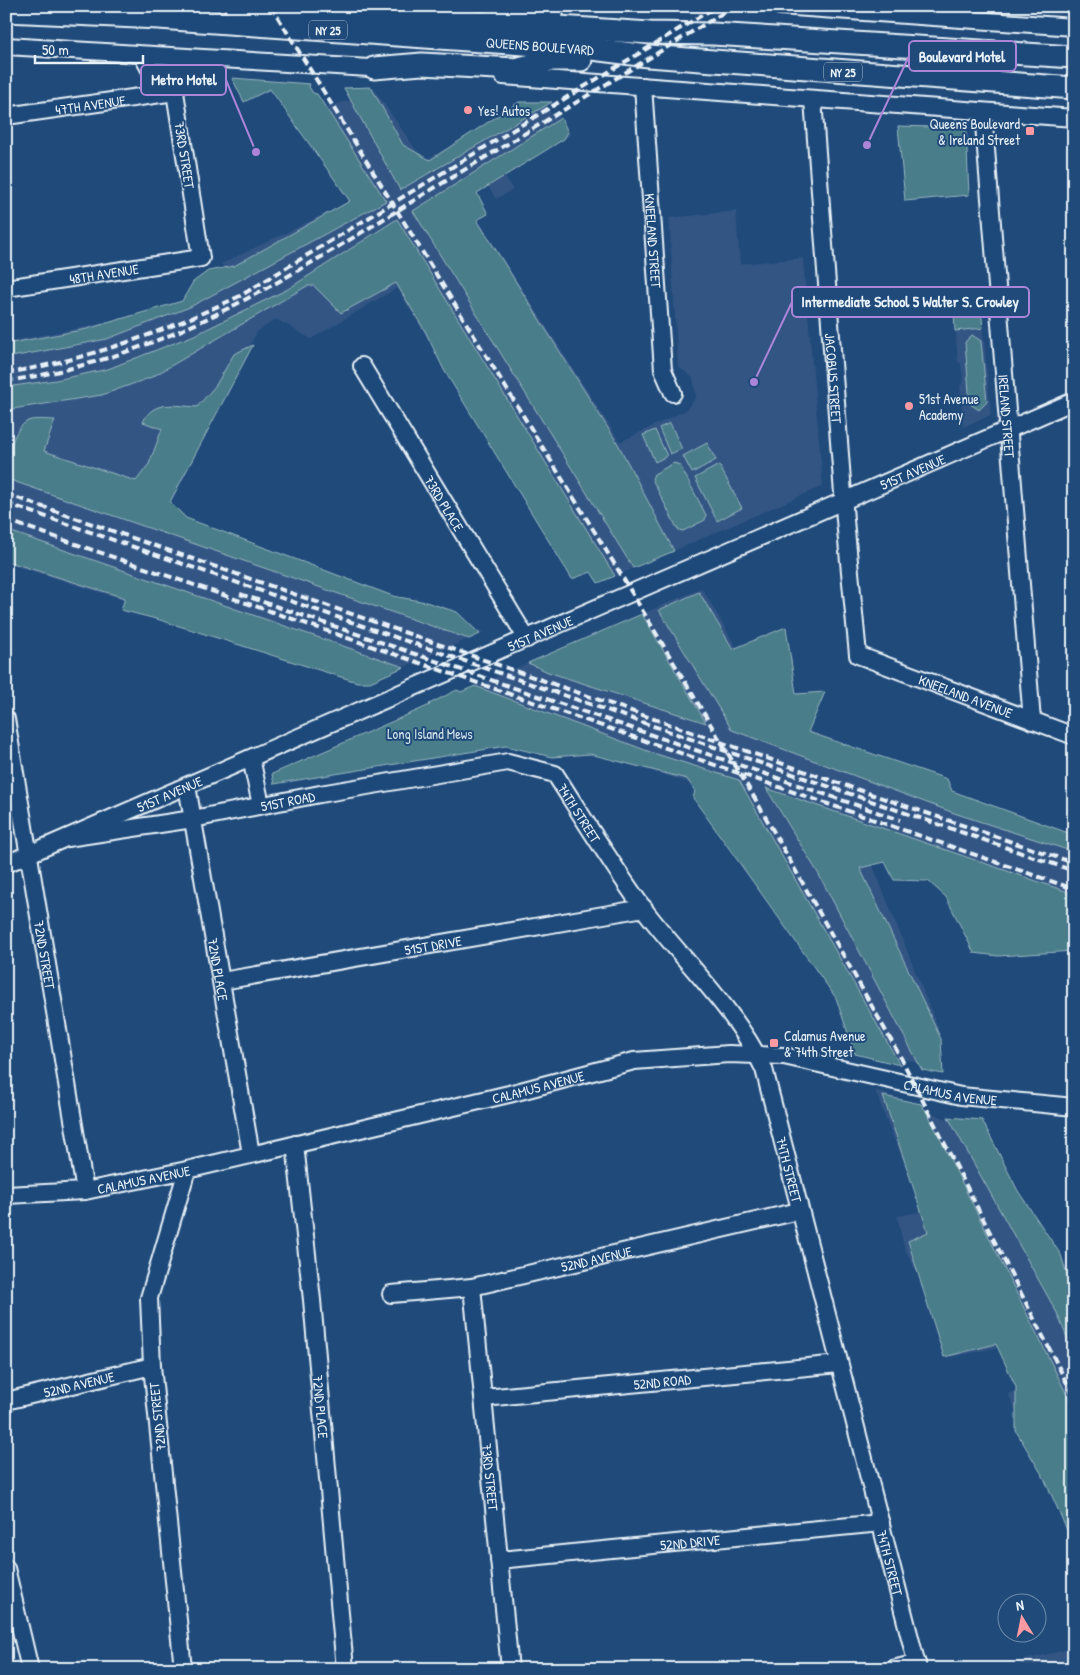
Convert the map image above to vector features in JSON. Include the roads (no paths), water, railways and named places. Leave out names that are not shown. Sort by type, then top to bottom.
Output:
[{"type":"main road","name":"QUEENS BOULEVARD","points":[[236,6],[650,33],[713,34],[1074,57]]},
{"type":"main road","points":[[494,6],[650,23],[713,34]]},
{"type":"main road","name":"QUEENS BOULEVARD","points":[[6,11],[332,30],[592,48],[648,56],[1074,88]]},
{"type":"main road","points":[[374,68],[422,64],[515,69],[552,60],[648,56]]},
{"type":"street","points":[[780,6],[1074,27]]},
{"type":"street","points":[[6,46],[643,86],[1074,118]]},
{"type":"street","name":"73RD STREET","points":[[142,55],[169,92],[201,258]]},
{"type":"street","points":[[169,92],[198,59]]},
{"type":"street","name":"KNEELAND STREET","points":[[643,86],[664,370],[673,393]]},
{"type":"street","name":"47TH AVENUE","points":[[6,116],[169,92]]},
{"type":"street","name":"JACOBUS STREET","points":[[813,100],[844,501],[858,655]]},
{"type":"street","name":"IRELAND STREET","points":[[983,112],[1032,721]]},
{"type":"street","name":"48TH AVENUE","points":[[6,288],[201,258]]},
{"type":"street","name":"73RD PLACE","points":[[362,366],[527,639]]},
{"type":"street","name":"51ST AVENUE","points":[[6,864],[1074,401]]},
{"type":"street","name":"KNEELAND AVENUE","points":[[858,655],[1074,736]]},
{"type":"street","name":"72ND STREET","points":[[6,719],[85,1191]]},
{"type":"street","points":[[251,758],[261,805]]},
{"type":"street","name":"51ST ROAD","points":[[67,838],[193,819],[261,805],[508,762]]},
{"type":"street","name":"74TH STREET","points":[[508,762],[555,774],[644,908],[699,974],[757,1054],[764,1069],[917,1666]]},
{"type":"street","name":"72ND PLACE","points":[[187,786],[251,1154]]},
{"type":"street","name":"51ST DRIVE","points":[[222,981],[644,908]]},
{"type":"street","name":"CALAMUS AVENUE","points":[[6,1195],[85,1191],[187,1170],[509,1094],[634,1061],[729,1054],[784,1056],[961,1096],[1072,1111]]},
{"type":"street","name":"72ND PLACE","points":[[294,1144],[312,1300],[345,1669]]},
{"type":"street","name":"72ND STREET","points":[[183,1669],[152,1366],[150,1298],[187,1170]]},
{"type":"street","name":"52ND AVENUE","points":[[391,1294],[472,1287],[800,1211]]},
{"type":"street","name":"73RD STREET","points":[[472,1287],[510,1669]]},
{"type":"street","name":"52ND ROAD","points":[[484,1398],[839,1364]]},
{"type":"street","name":"52ND AVENUE","points":[[6,1402],[152,1366]]},
{"type":"street","name":"52ND DRIVE","points":[[500,1560],[881,1523]]},
{"type":"street","points":[[6,1568],[30,1669]]},
{"type":"street","points":[[893,1669],[917,1666]]},
{"type":"railway","points":[[271,6],[620,573],[757,802],[901,1058],[1074,1397]]},
{"type":"railway","points":[[6,373],[68,360],[126,343],[240,296],[717,6]]},
{"type":"railway","points":[[6,381],[65,370],[121,354],[226,310],[326,254],[734,6]]},
{"type":"railway","points":[[6,494],[1074,863]]},
{"type":"railway","points":[[6,503],[1074,871]]},
{"type":"railway","points":[[6,520],[1074,889]]},
{"type":"railway","points":[[240,594],[900,820]]},
{"type":"place","name":"Yes! Autos","points":[[468,110]]},
{"type":"place","name":"Queens Boulevard & Ireland Street","points":[[1030,131]]},
{"type":"place","name":"Boulevard Motel","points":[[867,145]]},
{"type":"place","name":"Metro Motel","points":[[256,152]]},
{"type":"place","name":"Intermediate School 5 Walter S. Crowley","points":[[754,382]]},
{"type":"place","name":"51st Avenue Academy","points":[[909,406]]},
{"type":"place","name":"Calamus Avenue & 74th Street","points":[[774,1043]]},
{"type":"park label","name":"Long Island Mews","points":[[430,733]]}]
